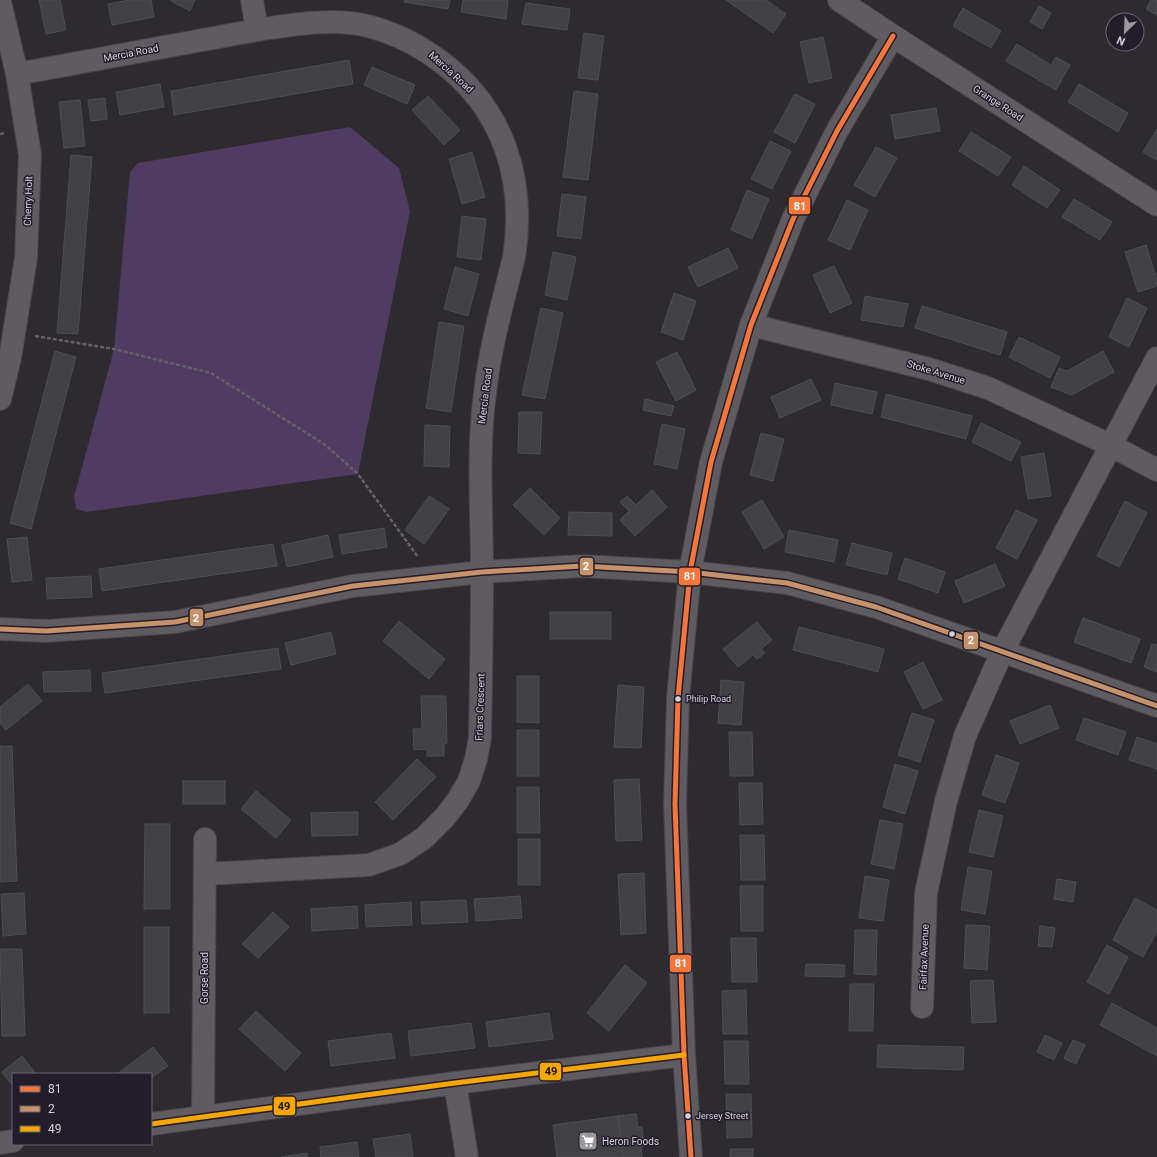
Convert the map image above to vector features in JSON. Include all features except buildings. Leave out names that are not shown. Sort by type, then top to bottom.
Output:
[{"type":"street","points":[[252,0],[257,30]]},
{"type":"street","name":"Grange Road","points":[[839,0],[1157,205]]},
{"type":"street","name":"Cherry Holt","points":[[0,2],[17,74],[30,155],[26,258],[15,332],[0,400]]},
{"type":"street","name":"Mercia Road","points":[[17,74],[257,30],[293,24],[328,22],[363,25],[396,34],[424,49],[447,66],[468,85],[486,108],[498,130],[508,154],[517,196],[518,221],[514,257],[496,333],[485,393],[481,432],[480,463],[482,572]]},
{"type":"street","points":[[691,1157],[684,1055],[675,804],[678,698],[690,572],[711,462],[751,325],[793,219],[837,132],[893,36]]},
{"type":"street","name":"Stoke Avenue","points":[[751,325],[937,371],[988,388],[1112,446],[1157,470]]},
{"type":"street","name":"Fairfax Avenue","points":[[922,1007],[926,893],[946,801],[965,736],[1002,652],[1112,446],[1157,358]]},
{"type":"street","points":[[0,629],[46,631],[175,622],[352,586],[482,572],[582,566],[690,572],[786,583],[876,606],[1157,706]]},
{"type":"street","name":"Friars Crescent","points":[[205,874],[369,865],[400,854],[424,838],[445,817],[458,800],[469,781],[476,759],[480,738],[482,572]]},
{"type":"street","name":"Gorse Road","points":[[203,1117],[205,839]]},
{"type":"street","points":[[152,1124],[455,1083],[684,1055]]},
{"type":"street","points":[[455,1083],[467,1157]]},
{"type":"street","points":[[0,1143],[12,1142]]},
{"type":"path","points":[[15,332],[114,349],[211,373],[324,444],[358,474],[432,577]]},
{"type":"shaded area","points":[[350,127],[399,168],[410,211],[358,474],[86,512],[76,509],[74,497],[114,349],[130,172],[138,163]]},
{"type":"transit line","name":"81","points":[[691,1157],[684,1055],[675,804],[678,698],[690,572],[711,462],[751,325],[793,219],[837,131],[893,36]]},
{"type":"transit line","name":"2","points":[[0,629],[46,631],[175,622],[353,586],[482,572],[582,566],[690,572],[787,583],[876,607],[1157,706]]},
{"type":"transit line","name":"49","points":[[152,1124],[455,1083],[684,1055]]},
{"type":"place","name":"Philip Road","points":[[678,699]]},
{"type":"place","name":"Jersey Street","points":[[688,1116]]},
{"type":"place","name":"Heron Foods","points":[[588,1141]]}]
